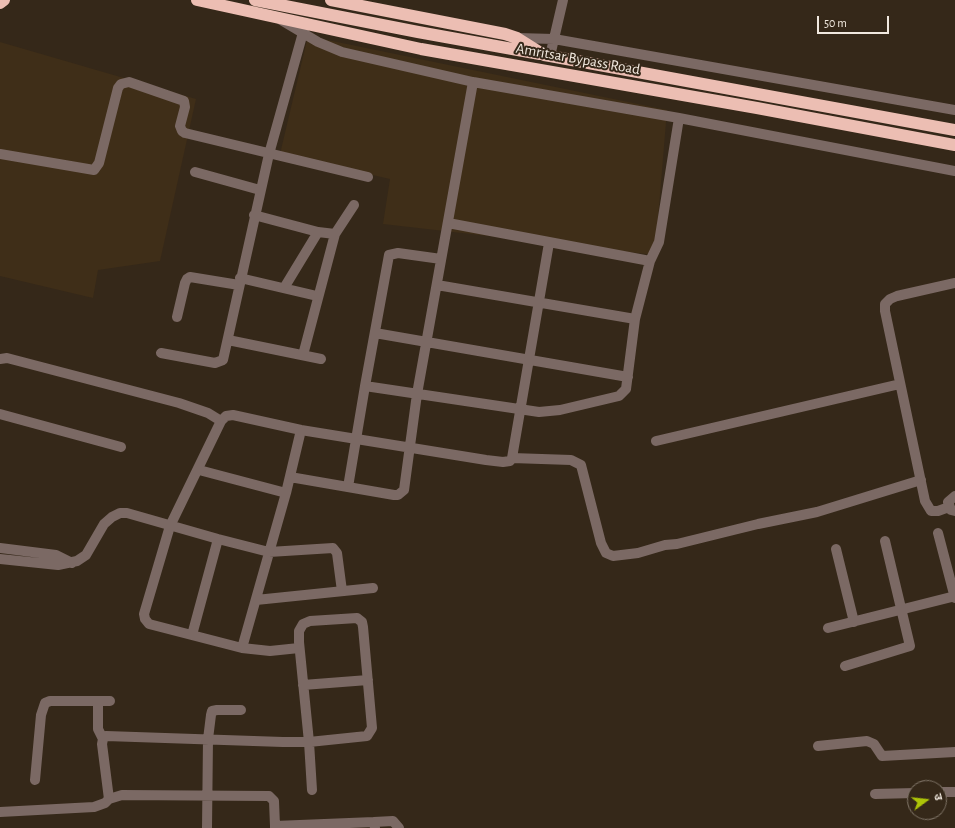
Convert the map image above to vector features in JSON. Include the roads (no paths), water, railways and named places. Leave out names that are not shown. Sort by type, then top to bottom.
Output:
[{"type":"highway","points":[[0,3],[4,0]]},
{"type":"highway","name":"Amritsar Bypass Road","points":[[197,0],[276,17],[304,29],[757,108],[955,145]]},
{"type":"highway","points":[[255,0],[547,56]]},
{"type":"highway","name":"Amritsar Bypass Road","points":[[331,0],[490,31],[517,38],[547,56],[955,130]]},
{"type":"street","points":[[547,56],[554,39],[563,0]]},
{"type":"street","points":[[161,353],[219,362],[223,360],[260,190],[304,29],[342,52],[472,82],[679,118],[955,171]]},
{"type":"street","points":[[517,38],[554,39],[955,110]]},
{"type":"street","points":[[0,154],[94,170],[99,163],[118,88],[121,84],[129,82],[184,101],[185,107],[180,126],[182,131],[269,154],[368,177]]},
{"type":"street","points":[[290,477],[394,495],[402,493],[404,490],[417,394],[472,82]]},
{"type":"street","points":[[365,386],[520,411],[551,412],[619,396],[626,389],[635,319],[650,261],[659,242],[679,118]]},
{"type":"street","points":[[195,172],[260,190]]},
{"type":"street","points":[[303,355],[317,296],[335,234],[354,205]]},
{"type":"street","points":[[254,215],[318,232],[335,234]]},
{"type":"street","points":[[448,224],[650,261]]},
{"type":"street","points":[[284,288],[318,232]]},
{"type":"street","points":[[512,458],[538,303],[550,242]]},
{"type":"street","points":[[348,487],[389,255],[398,253],[441,259]]},
{"type":"street","points":[[176,317],[185,283],[190,277],[284,288],[317,296]]},
{"type":"street","points":[[955,283],[897,296],[890,299],[885,304],[885,311],[900,384],[928,508],[931,511],[952,509],[948,502],[955,496]]},
{"type":"street","points":[[437,285],[635,319]]},
{"type":"street","points":[[375,333],[628,377]]},
{"type":"street","points":[[228,340],[321,359]]},
{"type":"street","points":[[0,359],[7,358],[179,403],[208,414],[221,421]]},
{"type":"street","points":[[656,441],[900,384]]},
{"type":"street","points":[[0,414],[121,447]]},
{"type":"street","points":[[299,648],[270,650],[242,648],[149,624],[145,619],[144,614],[170,526],[199,470],[221,421],[226,416],[233,415],[301,430],[503,462],[510,461],[512,458],[571,460],[581,465],[601,543],[606,553],[612,556],[638,554],[665,545],[678,544],[758,524],[817,512],[921,480]]},
{"type":"street","points":[[242,648],[286,493],[301,430]]},
{"type":"street","points":[[199,470],[286,493]]},
{"type":"street","points":[[0,558],[58,564],[77,562],[86,555],[104,524],[120,513],[127,513],[218,540],[269,552],[333,548],[337,553],[342,591]]},
{"type":"street","points":[[828,628],[955,596],[938,533]]},
{"type":"street","points":[[192,635],[218,540]]},
{"type":"street","points":[[845,666],[910,646],[885,541]]},
{"type":"street","points":[[0,548],[56,555],[72,562]]},
{"type":"street","points":[[836,549],[854,622]]},
{"type":"street","points":[[256,600],[373,588]]},
{"type":"street","points":[[103,739],[110,735],[309,742],[363,738],[370,733],[372,728],[363,627],[360,620],[310,621],[303,624],[299,631],[299,648],[309,742],[312,790]]},
{"type":"street","points":[[303,685],[368,680]]},
{"type":"street","points":[[35,780],[41,715],[45,703],[50,701],[110,701]]},
{"type":"street","points":[[98,701],[98,729],[103,739],[108,799]]},
{"type":"street","points":[[207,828],[208,739],[212,711],[241,710]]},
{"type":"street","points":[[818,746],[867,741],[874,744],[882,756],[955,752]]},
{"type":"street","points":[[875,794],[907,793]]},
{"type":"street","points":[[0,812],[94,807],[104,803],[108,799],[122,795],[269,796],[274,801],[275,827],[374,825],[393,821],[400,828]]}]
